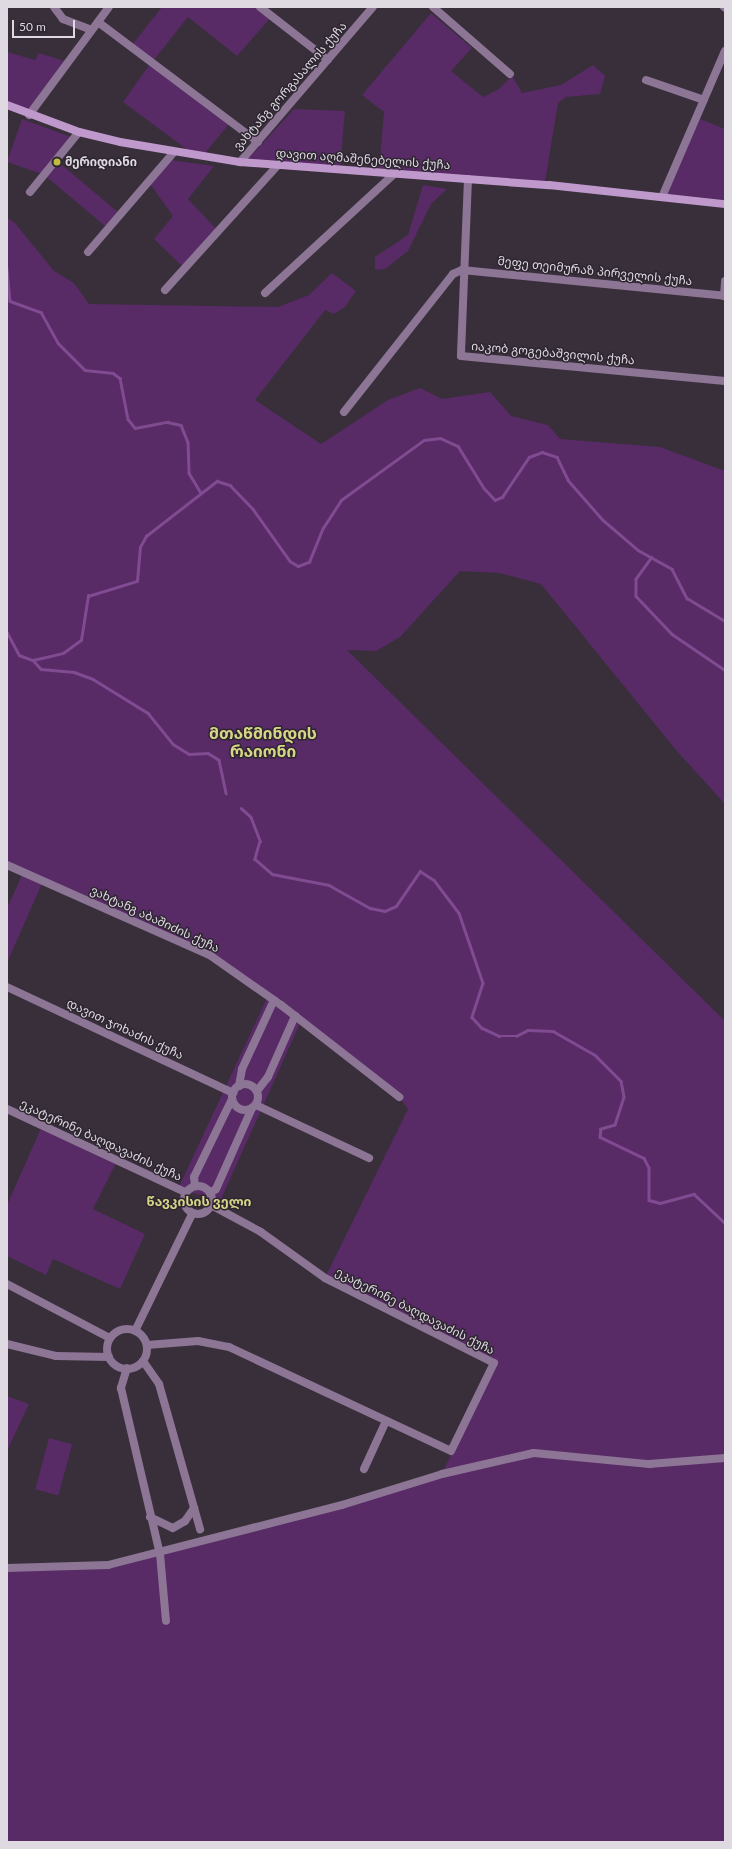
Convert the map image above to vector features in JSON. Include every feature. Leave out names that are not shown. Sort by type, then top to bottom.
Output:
[{"type":"street","points":[[54,7],[63,19],[91,30]]},
{"type":"street","points":[[29,115],[109,7]]},
{"type":"street","points":[[260,7],[328,60]]},
{"type":"street","name":"ვახტანგ გორგასალის ქუჩა","points":[[240,162],[373,7]]},
{"type":"street","points":[[433,7],[510,74]]},
{"type":"street","points":[[98,22],[258,142]]},
{"type":"street","points":[[662,197],[725,51]]},
{"type":"street","points":[[646,80],[704,100]]},
{"type":"street","name":"დავით აღმაშენებელის ქუჩა","points":[[7,105],[29,115],[79,132],[174,152],[240,162],[392,175],[468,179],[725,204]]},
{"type":"street","points":[[30,192],[79,132]]},
{"type":"street","points":[[88,252],[174,152]]},
{"type":"street","points":[[164,290],[278,166]]},
{"type":"street","points":[[265,293],[392,175]]},
{"type":"street","name":"იაკობ გოგებაშვილის ქუჩა","points":[[468,179],[462,270],[461,356],[725,381]]},
{"type":"street","points":[[344,412],[453,274],[462,270]]},
{"type":"street","name":"მეფე თეიმურაზ პირველის ქუჩა","points":[[462,270],[725,296]]},
{"type":"street","points":[[725,281],[725,296]]},
{"type":"street","name":"ვახტანგ აბაშიძის ქუჩა","points":[[7,865],[211,956],[274,1000],[399,1097]]},
{"type":"street","name":"დავით ჯოხაძის ქუჩა","points":[[7,988],[232,1096]]},
{"type":"street","points":[[195,1186],[194,1177],[232,1096],[239,1086],[242,1069],[274,1000]]},
{"type":"street","points":[[210,1193],[216,1189],[254,1107],[257,1091],[268,1077],[295,1016]]},
{"type":"street","points":[[239,1086],[250,1085],[257,1091]]},
{"type":"street","points":[[232,1096],[241,1110],[254,1107],[369,1158]]},
{"type":"street","name":"ეკატერინე ბაღდავაძის ქუჩა","points":[[7,1110],[185,1192]]},
{"type":"street","points":[[195,1186],[185,1192],[184,1206],[192,1214],[205,1213],[211,1205],[210,1193]]},
{"type":"street","points":[[195,1186],[210,1193]]},
{"type":"street","name":"ეკატერინე ბაღდავაძის ქუჩა","points":[[147,1345],[198,1341],[230,1347],[452,1451],[494,1363],[325,1278],[261,1232],[211,1205]]},
{"type":"street","points":[[135,1331],[192,1214]]},
{"type":"street","points":[[7,1284],[110,1338]]},
{"type":"street","points":[[110,1338],[121,1330],[135,1331],[147,1345],[143,1361],[159,1384],[200,1529]]},
{"type":"street","points":[[109,1357],[110,1338]]},
{"type":"street","points":[[7,1344],[56,1356],[109,1357],[127,1368]]},
{"type":"street","points":[[143,1361],[127,1368],[121,1388],[150,1517],[160,1554],[166,1621]]},
{"type":"street","points":[[364,1469],[386,1421]]},
{"type":"street","points":[[7,1568],[108,1565],[160,1554],[342,1505],[442,1474],[534,1453],[649,1464],[725,1458]]},
{"type":"street","points":[[150,1517],[173,1528],[185,1521],[194,1508]]},
{"type":"shaded area","points":[[162,7],[260,7],[272,16],[237,56],[188,17],[153,61],[132,45]]},
{"type":"shaded area","points":[[431,13],[472,48],[451,71],[483,97],[499,89],[512,76],[522,93],[561,85],[593,65],[605,76],[600,94],[566,97],[558,103],[545,182],[379,168],[384,112],[362,95]]},
{"type":"shaded area","points":[[7,52],[35,60],[39,53],[64,61],[28,112],[7,101]]},
{"type":"shaded area","points":[[150,64],[230,123],[204,154],[189,151],[123,102]]},
{"type":"shaded area","points":[[294,109],[345,111],[340,166],[248,159]]},
{"type":"shaded area","points":[[22,119],[71,137],[42,174],[7,162]]},
{"type":"shaded area","points":[[700,119],[725,129],[725,200],[667,194]]},
{"type":"shaded area","points":[[56,160],[121,215],[109,229],[44,175]]},
{"type":"shaded area","points":[[170,160],[214,166],[188,199],[218,231],[184,268],[154,239],[173,216],[150,184]]},
{"type":"shaded area","points":[[423,185],[447,189],[431,204],[408,251],[385,269],[375,270],[375,257],[408,235]]},
{"type":"shaded area","points":[[7,218],[14,222],[54,271],[74,283],[89,304],[278,307],[309,295],[332,273],[356,291],[345,307],[334,314],[325,310],[255,400],[321,444],[388,400],[420,388],[442,399],[490,392],[511,416],[548,425],[560,439],[660,447],[725,471],[725,804],[676,750],[541,584],[500,573],[460,571],[400,637],[376,651],[347,650],[725,1021],[725,1842],[7,1842],[7,1568],[108,1565],[442,1474],[494,1363],[325,1278],[408,1109],[399,1097],[301,1021],[217,1208],[212,1198],[178,1189],[268,996],[211,956],[43,881],[7,963],[7,908],[23,873],[7,865]]},
{"type":"shaded area","points":[[42,1126],[117,1161],[93,1209],[145,1234],[120,1289],[53,1259],[46,1275],[7,1256],[7,1205]]},
{"type":"shaded area","points":[[7,1396],[29,1404],[7,1451]]},
{"type":"shaded area","points":[[49,1438],[72,1444],[58,1495],[35,1489]]},
{"type":"waterway","points":[[7,268],[10,301],[41,312],[58,343],[85,370],[113,373],[120,378],[128,419],[135,428],[167,422],[181,425],[188,442],[189,473],[201,493]]},
{"type":"waterway","points":[[7,632],[19,655],[33,660],[63,653],[81,640],[88,596],[137,581],[140,547],[146,536],[217,481],[230,485],[253,509],[290,561],[298,566],[309,562],[323,528],[341,500],[424,440],[440,438],[458,446],[484,488],[495,500],[502,497],[529,457],[542,452],[557,457],[568,480],[603,520],[638,550],[672,569],[687,598],[725,621]]},
{"type":"waterway","points":[[652,557],[636,579],[636,596],[672,634],[725,670]]},
{"type":"waterway","points":[[33,660],[41,669],[74,672],[93,679],[148,713],[173,744],[189,754],[208,753],[219,760],[226,793]]},
{"type":"waterway","points":[[241,808],[251,817],[260,841],[255,859],[272,874],[329,885],[370,908],[385,911],[396,906],[420,871],[434,880],[459,913],[483,983],[472,1017],[482,1028],[499,1036],[516,1036],[528,1030],[553,1031],[595,1055],[621,1081],[624,1097],[615,1125],[601,1129],[600,1137],[644,1158],[649,1168],[649,1200],[660,1203],[694,1194],[725,1223]]},
{"type":"place","name":"მერიდიანი","points":[[57,162]]},
{"type":"district","name":"მთაწმინდის რაიონი","points":[[263,742]]},
{"type":"district","name":"წავკისის ველი","points":[[199,1201]]}]
